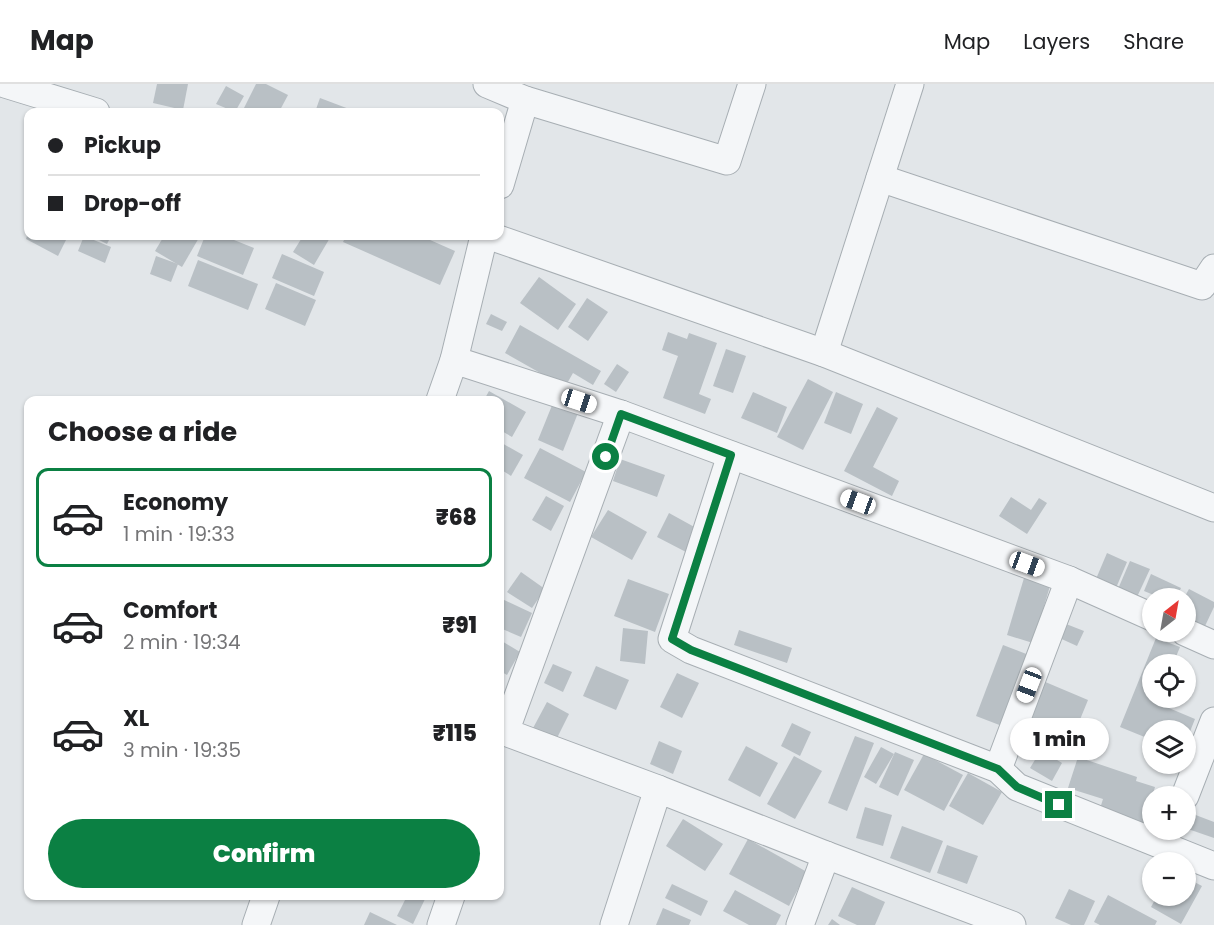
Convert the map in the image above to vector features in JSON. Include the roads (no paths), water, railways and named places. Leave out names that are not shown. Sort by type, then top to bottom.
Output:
[{"type":"street","points":[[5,84],[83,108]]},
{"type":"street","points":[[487,84],[525,99],[727,161],[752,84]]},
{"type":"street","points":[[824,352],[910,84]]},
{"type":"street","points":[[504,171],[525,99]]},
{"type":"street","points":[[879,178],[1202,286],[1214,268]]},
{"type":"street","points":[[441,396],[454,360],[483,240]]},
{"type":"street","points":[[502,240],[824,352],[1214,508]]},
{"type":"street","points":[[454,360],[621,414],[1069,580],[1142,613]]},
{"type":"street","points":[[504,729],[621,414]]},
{"type":"street","points":[[731,455],[672,639],[691,650],[998,769],[1017,787],[1142,830]]},
{"type":"street","points":[[998,769],[1069,580]]},
{"type":"street","points":[[1196,637],[1214,645]]},
{"type":"street","points":[[1189,786],[1214,721]]},
{"type":"street","points":[[504,738],[658,789],[826,855],[967,917],[1012,925]]},
{"type":"street","points":[[614,925],[658,789]]},
{"type":"street","points":[[1170,840],[1214,866]]},
{"type":"street","points":[[800,925],[826,855]]},
{"type":"street","points":[[256,925],[265,900]]},
{"type":"street","points":[[441,925],[450,900]]}]
